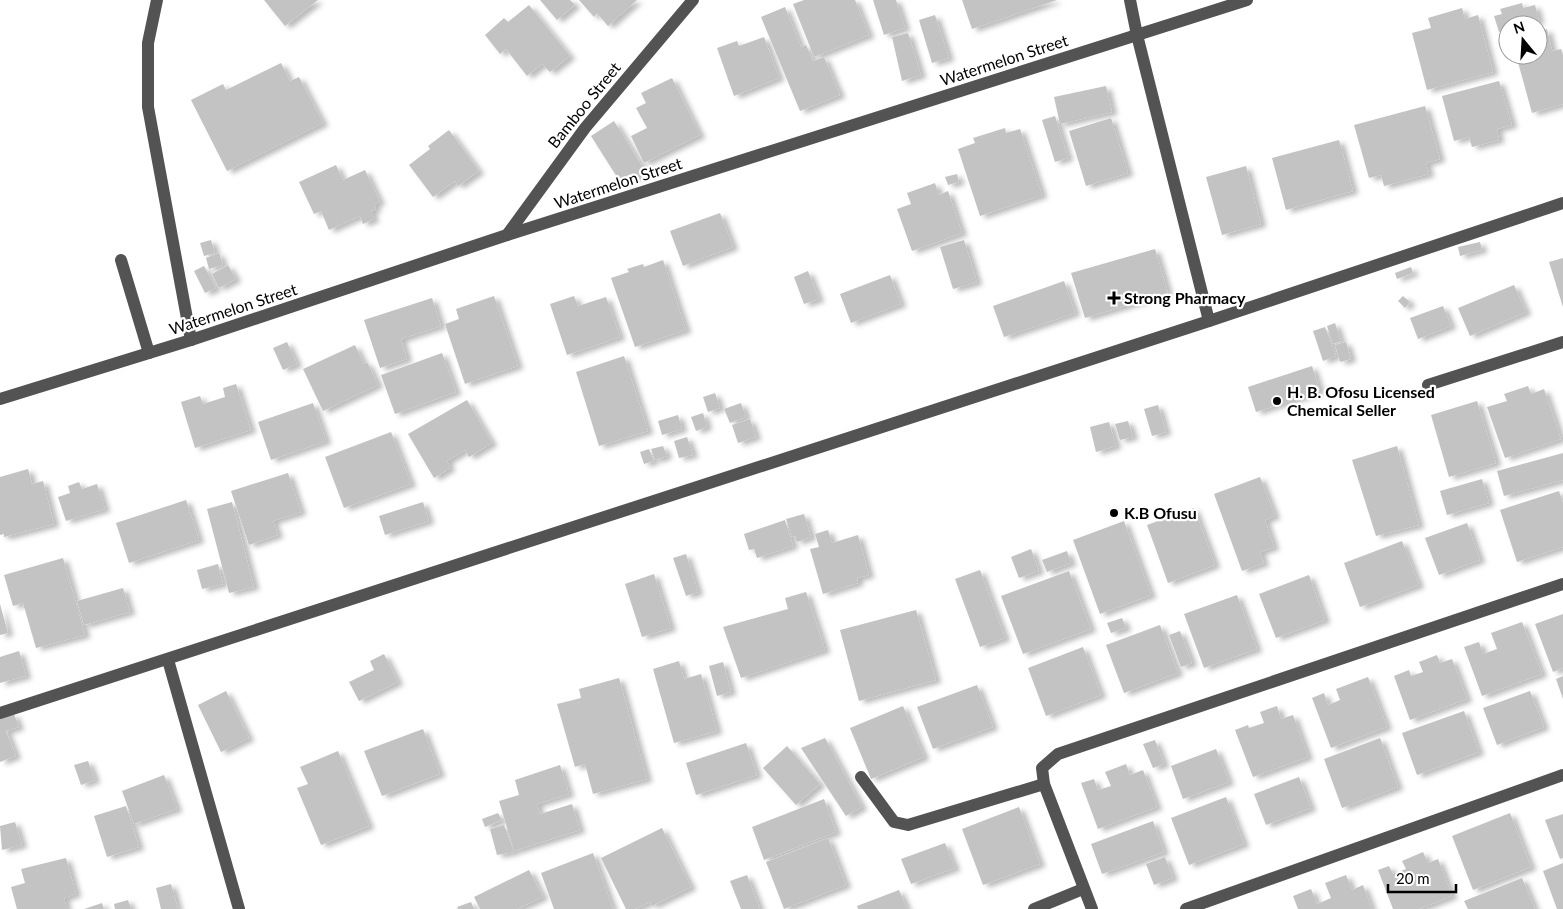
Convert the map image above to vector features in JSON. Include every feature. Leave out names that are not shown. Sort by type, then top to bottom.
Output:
[{"type":"street","points":[[157,0],[148,44],[148,107],[191,340]]},
{"type":"street","points":[[1130,0],[1137,35],[1209,320]]},
{"type":"street","name":"Watermelon Street","points":[[0,399],[191,340],[507,235],[1247,0]]},
{"type":"street","name":"Bamboo Street","points":[[507,235],[584,128],[685,3]]},
{"type":"street","points":[[0,713],[168,660],[1563,203]]},
{"type":"street","points":[[122,260],[149,353]]},
{"type":"street","points":[[1428,385],[1563,342]]},
{"type":"street","points":[[1092,909],[1044,784],[1042,768],[1058,754],[1563,584]]},
{"type":"street","points":[[168,660],[239,909]]},
{"type":"street","points":[[1186,909],[1563,775]]},
{"type":"street","points":[[861,777],[894,822],[908,825],[1044,784]]},
{"type":"street","points":[[1034,909],[1083,889]]},
{"type":"building","points":[[264,0],[318,0],[285,26]]},
{"type":"building","points":[[540,0],[570,0],[575,5],[557,20]]},
{"type":"building","points":[[579,0],[637,0],[608,26],[597,13],[594,17]]},
{"type":"building","points":[[804,0],[855,0],[869,35],[814,57],[793,4]]},
{"type":"building","points":[[873,0],[896,0],[905,28],[884,35]]},
{"type":"building","points":[[962,0],[1057,0],[972,29]]},
{"type":"building","points":[[1522,3],[1523,8],[1535,5],[1538,15],[1498,15],[1502,14],[1500,9]]},
{"type":"building","points":[[529,5],[570,56],[550,72],[542,64],[527,76],[506,49],[500,54],[485,35],[504,18],[508,22]]},
{"type":"building","points":[[785,7],[801,47],[806,45],[813,61],[824,57],[840,95],[800,111],[761,17]]},
{"type":"building","points":[[1462,8],[1465,19],[1478,15],[1493,72],[1427,90],[1412,33],[1431,28],[1428,18]]},
{"type":"building","points":[[935,15],[949,58],[932,63],[919,20]]},
{"type":"building","points":[[1498,15],[1498,29],[1494,16]]},
{"type":"building","points":[[908,33],[921,75],[902,81],[892,37]]},
{"type":"building","points":[[1548,33],[1552,51],[1561,49],[1563,55],[1563,104],[1532,113],[1519,65],[1548,65]]},
{"type":"building","points":[[764,37],[779,78],[734,96],[717,48],[737,41],[739,46]]},
{"type":"building","points":[[281,63],[290,81],[299,77],[323,123],[227,171],[191,100],[223,84],[226,90]]},
{"type":"building","points":[[672,78],[700,135],[644,163],[631,136],[647,128],[636,108],[646,103],[641,93]]},
{"type":"building","points":[[1499,81],[1512,125],[1497,129],[1499,140],[1472,147],[1469,137],[1454,141],[1442,96]]},
{"type":"building","points":[[1106,86],[1112,112],[1060,124],[1054,97]]},
{"type":"building","points":[[1425,106],[1440,159],[1426,163],[1429,174],[1384,186],[1381,175],[1369,178],[1354,125]]},
{"type":"building","points":[[1055,116],[1068,158],[1055,162],[1042,120]]},
{"type":"building","points":[[1111,118],[1128,173],[1086,186],[1069,131]]},
{"type":"building","points":[[614,121],[645,171],[622,185],[591,136]]},
{"type":"building","points":[[1005,128],[1006,133],[1020,129],[1042,195],[980,216],[958,149],[975,143],[973,138]]},
{"type":"building","points":[[449,130],[479,171],[458,186],[455,181],[433,197],[409,165],[430,149],[428,146]]},
{"type":"building","points":[[1339,140],[1353,191],[1286,210],[1272,158]]},
{"type":"building","points":[[336,165],[343,180],[365,170],[380,202],[374,204],[376,209],[371,211],[374,219],[363,224],[360,216],[329,230],[321,211],[314,214],[299,182]]},
{"type":"building","points":[[1246,166],[1261,224],[1222,235],[1206,177]]},
{"type":"building","points":[[957,174],[959,182],[948,185],[945,177]]},
{"type":"building","points":[[935,183],[939,195],[948,191],[962,233],[912,251],[897,209],[911,204],[907,193]]},
{"type":"building","points":[[720,213],[733,247],[683,266],[670,231]]},
{"type":"building","points":[[211,240],[215,253],[204,256],[200,243]]},
{"type":"building","points":[[964,240],[977,282],[953,289],[940,247]]},
{"type":"building","points":[[1480,242],[1482,250],[1460,256],[1458,247]]},
{"type":"building","points":[[1155,249],[1168,293],[1085,318],[1071,273]]},
{"type":"building","points":[[219,253],[223,265],[209,269],[206,258]]},
{"type":"building","points":[[1563,258],[1563,307],[1549,262]]},
{"type":"building","points":[[663,260],[686,330],[635,347],[611,278],[629,272],[627,269],[643,264],[644,267]]},
{"type":"building","points":[[228,265],[236,279],[219,288],[212,274]]},
{"type":"building","points":[[204,266],[216,288],[205,293],[194,271]]},
{"type":"building","points":[[1411,267],[1413,273],[1397,279],[1395,273]]},
{"type":"building","points":[[808,271],[819,299],[804,304],[794,277]]},
{"type":"building","points":[[890,275],[901,304],[851,323],[840,294]]},
{"type":"building","points":[[1064,281],[1075,313],[1004,337],[993,306]]},
{"type":"building","points":[[1514,285],[1526,312],[1470,336],[1458,308]]},
{"type":"building","points":[[494,296],[518,366],[465,384],[445,324],[459,319],[456,309]]},
{"type":"building","points":[[574,296],[578,306],[606,297],[620,337],[567,355],[550,304]]},
{"type":"building","points":[[1403,296],[1410,302],[1405,308],[1398,301]]},
{"type":"building","points":[[432,298],[441,326],[401,339],[407,359],[380,368],[364,320]]},
{"type":"building","points":[[1443,306],[1451,326],[1418,339],[1410,318]]},
{"type":"building","points":[[1335,323],[1341,341],[1333,344],[1327,326]]},
{"type":"building","points":[[1325,327],[1336,356],[1323,361],[1313,331]]},
{"type":"building","points":[[287,342],[297,364],[283,370],[273,348]]},
{"type":"building","points":[[1346,342],[1351,359],[1340,362],[1335,345]]},
{"type":"building","points":[[355,345],[364,364],[367,362],[378,385],[323,411],[303,369]]},
{"type":"building","points":[[442,353],[456,392],[395,414],[381,375]]},
{"type":"building","points":[[624,356],[648,431],[599,446],[576,372]]},
{"type":"building","points":[[1312,366],[1320,391],[1256,412],[1248,387]]},
{"type":"building","points":[[236,384],[251,430],[195,448],[181,402],[200,396],[203,404],[225,397],[223,388]]},
{"type":"building","points":[[1528,386],[1531,394],[1544,389],[1561,439],[1505,458],[1487,407],[1507,401],[1504,394]]},
{"type":"building","points":[[715,393],[720,408],[708,412],[703,397]]},
{"type":"building","points":[[467,400],[492,443],[469,457],[465,450],[447,461],[450,468],[434,478],[408,434]]},
{"type":"building","points":[[1477,401],[1496,463],[1449,477],[1431,415]]},
{"type":"building","points":[[313,403],[326,441],[271,460],[258,422]]},
{"type":"building","points":[[741,403],[746,417],[730,423],[724,409]]},
{"type":"building","points":[[1158,405],[1166,432],[1152,436],[1144,409]]},
{"type":"building","points":[[703,413],[707,427],[696,431],[691,417]]},
{"type":"building","points":[[678,415],[682,429],[662,435],[658,421]]},
{"type":"building","points":[[750,419],[756,437],[738,443],[732,425]]},
{"type":"building","points":[[1128,421],[1133,437],[1120,440],[1115,424]]},
{"type":"building","points":[[1109,422],[1116,446],[1096,452],[1090,427]]},
{"type":"building","points":[[391,432],[411,484],[344,508],[325,457]]},
{"type":"building","points":[[687,437],[693,455],[679,458],[674,441]]},
{"type":"building","points":[[663,446],[667,456],[655,460],[651,449]]},
{"type":"building","points":[[1397,446],[1419,525],[1376,536],[1352,460]]},
{"type":"building","points":[[649,449],[654,461],[644,464],[640,452]]},
{"type":"building","points":[[1563,453],[1563,480],[1504,496],[1497,471]]},
{"type":"building","points":[[28,469],[32,484],[43,481],[54,524],[4,537],[4,534],[0,535],[0,477]]},
{"type":"building","points":[[288,473],[301,512],[273,521],[278,535],[249,545],[231,491]]},
{"type":"building","points":[[1260,477],[1275,516],[1265,520],[1274,547],[1260,552],[1264,563],[1242,571],[1214,494]]},
{"type":"building","points":[[1482,479],[1489,503],[1447,515],[1440,491]]},
{"type":"building","points":[[79,482],[82,489],[97,484],[105,509],[66,521],[58,497],[70,493],[68,486]]},
{"type":"building","points":[[1559,491],[1563,503],[1563,547],[1517,562],[1500,510]]},
{"type":"building","points":[[186,500],[199,540],[129,563],[116,523]]},
{"type":"building","points":[[232,502],[254,587],[229,593],[207,509]]},
{"type":"building","points":[[423,502],[429,521],[385,535],[379,516]]},
{"type":"building","points":[[1194,508],[1215,565],[1168,583],[1147,525]]},
{"type":"building","points":[[804,514],[811,537],[797,542],[795,536],[792,537],[786,519]]},
{"type":"building","points":[[785,520],[793,546],[757,558],[754,549],[749,550],[744,534]]},
{"type":"building","points":[[1124,521],[1151,595],[1100,614],[1073,540]]},
{"type":"building","points":[[1467,523],[1480,560],[1439,575],[1425,538]]},
{"type":"building","points":[[828,530],[832,543],[858,535],[869,575],[857,578],[858,583],[823,594],[810,549],[819,547],[815,534]]},
{"type":"building","points":[[1402,541],[1419,585],[1360,607],[1344,563]]},
{"type":"building","points":[[1031,549],[1039,571],[1019,578],[1011,557]]},
{"type":"building","points":[[1067,551],[1071,563],[1047,572],[1042,560]]},
{"type":"building","points":[[686,554],[698,592],[686,596],[673,558]]},
{"type":"building","points":[[63,558],[85,635],[36,648],[23,603],[13,606],[4,575]]},
{"type":"building","points":[[218,564],[223,584],[202,589],[197,570]]},
{"type":"building","points":[[980,570],[1005,638],[980,647],[955,579]]},
{"type":"building","points":[[1069,571],[1091,629],[1023,654],[1001,596]]},
{"type":"building","points":[[654,574],[671,628],[642,637],[625,584]]},
{"type":"building","points":[[1309,575],[1325,620],[1276,638],[1259,594]]},
{"type":"building","points":[[123,588],[130,612],[84,625],[77,601]]},
{"type":"building","points":[[806,592],[825,650],[741,678],[723,627],[788,609],[785,598]]},
{"type":"building","points":[[1237,595],[1257,649],[1204,668],[1184,614]]},
{"type":"building","points":[[0,604],[8,633],[0,635]]},
{"type":"building","points":[[916,610],[936,680],[859,701],[840,630]]},
{"type":"building","points":[[1563,614],[1563,668],[1553,672],[1535,624]]},
{"type":"building","points":[[1122,618],[1126,628],[1111,633],[1107,623]]},
{"type":"building","points":[[1522,622],[1542,674],[1482,696],[1464,647],[1479,642],[1483,654],[1497,649],[1491,633]]},
{"type":"building","points":[[1160,625],[1178,673],[1124,693],[1106,645]]},
{"type":"building","points":[[1180,631],[1192,663],[1181,667],[1169,635]]},
{"type":"building","points":[[1083,647],[1101,695],[1046,716],[1028,668]]},
{"type":"building","points":[[19,651],[26,676],[0,683],[0,657]]},
{"type":"building","points":[[384,654],[398,682],[359,701],[349,682],[374,670],[370,661]]},
{"type":"building","points":[[1437,655],[1440,663],[1452,659],[1467,699],[1410,720],[1394,676],[1409,670],[1411,676],[1423,672],[1419,662]]},
{"type":"building","points":[[679,661],[684,679],[701,674],[717,731],[674,743],[653,669]]},
{"type":"building","points":[[723,662],[731,692],[717,696],[709,666]]},
{"type":"building","points":[[1563,676],[1563,699],[1556,679]]},
{"type":"building","points":[[1368,677],[1387,727],[1331,748],[1312,698],[1324,693],[1328,705],[1340,700],[1336,689]]},
{"type":"building","points":[[619,678],[647,779],[593,794],[585,764],[575,767],[557,704],[581,698],[579,689]]},
{"type":"building","points":[[977,685],[993,727],[933,749],[917,707]]},
{"type":"building","points":[[226,691],[249,738],[221,752],[198,705]]},
{"type":"building","points":[[1530,691],[1544,727],[1497,745],[1483,708]]},
{"type":"building","points":[[903,706],[924,757],[871,779],[850,728]]},
{"type":"building","points":[[1277,706],[1281,719],[1293,715],[1308,757],[1253,777],[1235,730],[1248,725],[1249,728],[1264,723],[1260,712]]},
{"type":"building","points":[[1464,711],[1479,752],[1417,775],[1402,733]]},
{"type":"building","points":[[14,714],[19,727],[6,731],[16,756],[0,762],[0,719]]},
{"type":"building","points":[[423,729],[440,774],[382,796],[364,751]]},
{"type":"building","points":[[825,738],[862,807],[846,816],[801,748]]},
{"type":"building","points":[[1380,738],[1398,787],[1342,808],[1324,759]]},
{"type":"building","points":[[1155,740],[1164,764],[1153,768],[1143,744]]},
{"type":"building","points":[[746,743],[757,775],[696,795],[686,763]]},
{"type":"building","points":[[787,746],[820,784],[796,805],[763,768]]},
{"type":"building","points":[[1216,749],[1229,782],[1183,799],[1171,766]]},
{"type":"building","points":[[338,751],[369,826],[321,845],[297,788],[308,784],[300,767]]},
{"type":"building","points":[[88,761],[95,780],[81,785],[74,765]]},
{"type":"building","points":[[1126,764],[1130,775],[1143,770],[1157,807],[1098,829],[1081,783],[1094,779],[1098,790],[1111,786],[1105,772]]},
{"type":"building","points":[[560,765],[569,794],[537,804],[540,814],[572,804],[580,830],[514,851],[499,801],[519,795],[515,780]]},
{"type":"building","points":[[164,775],[177,809],[134,824],[122,791]]},
{"type":"building","points":[[1299,777],[1311,808],[1266,825],[1254,794]]},
{"type":"building","points":[[1226,797],[1244,844],[1189,865],[1171,818]]},
{"type":"building","points":[[824,799],[836,832],[764,860],[752,827]]},
{"type":"building","points":[[126,806],[139,847],[107,857],[94,816]]},
{"type":"building","points":[[1019,807],[1040,864],[983,885],[962,829]]},
{"type":"building","points":[[498,813],[502,820],[485,827],[482,819]]},
{"type":"building","points":[[1510,813],[1531,867],[1473,890],[1452,836]]},
{"type":"building","points":[[1563,814],[1563,858],[1560,859],[1545,820]]},
{"type":"building","points":[[1153,821],[1164,852],[1102,874],[1091,844]]},
{"type":"building","points":[[15,822],[22,845],[2,850],[0,826]]},
{"type":"building","points":[[504,825],[514,852],[497,855],[490,829]]},
{"type":"building","points":[[662,828],[691,887],[652,906],[650,902],[635,909],[626,909],[601,858]]},
{"type":"building","points":[[828,838],[846,885],[784,909],[766,862]]},
{"type":"building","points":[[945,843],[955,868],[911,884],[901,859]]},
{"type":"building","points":[[1423,852],[1428,863],[1438,859],[1452,896],[1419,909],[1393,909],[1378,870],[1389,866],[1393,874],[1406,869],[1402,861]]},
{"type":"building","points":[[593,853],[613,909],[554,909],[541,873]]},
{"type":"building","points":[[1165,857],[1173,878],[1154,885],[1146,864]]},
{"type":"building","points":[[66,858],[76,894],[64,898],[67,909],[17,909],[11,887],[25,883],[21,869]]},
{"type":"building","points":[[1563,863],[1563,909],[1557,909],[1543,871]]},
{"type":"building","points":[[529,870],[543,897],[517,909],[480,909],[474,897]]},
{"type":"building","points":[[747,875],[760,909],[741,909],[730,881]]},
{"type":"building","points":[[1346,875],[1352,890],[1363,885],[1372,909],[1298,909],[1293,896],[1311,889],[1317,904],[1331,898],[1325,883]]},
{"type":"building","points":[[1522,878],[1535,909],[1468,909],[1464,901]]},
{"type":"building","points":[[171,884],[178,909],[161,909],[156,888]]},
{"type":"building","points":[[899,890],[907,909],[858,909],[857,906]]},
{"type":"building","points":[[128,900],[131,909],[115,909],[114,904]]},
{"type":"building","points":[[471,902],[474,909],[458,909],[457,907]]},
{"type":"building","points":[[102,903],[104,909],[84,909]]},
{"type":"place","name":"Strong Pharmacy","points":[[1114,298]]},
{"type":"place","name":"H. B. Ofosu Licensed Chemical Seller","points":[[1277,401]]},
{"type":"place","name":"K.B Ofusu","points":[[1114,513]]}]
